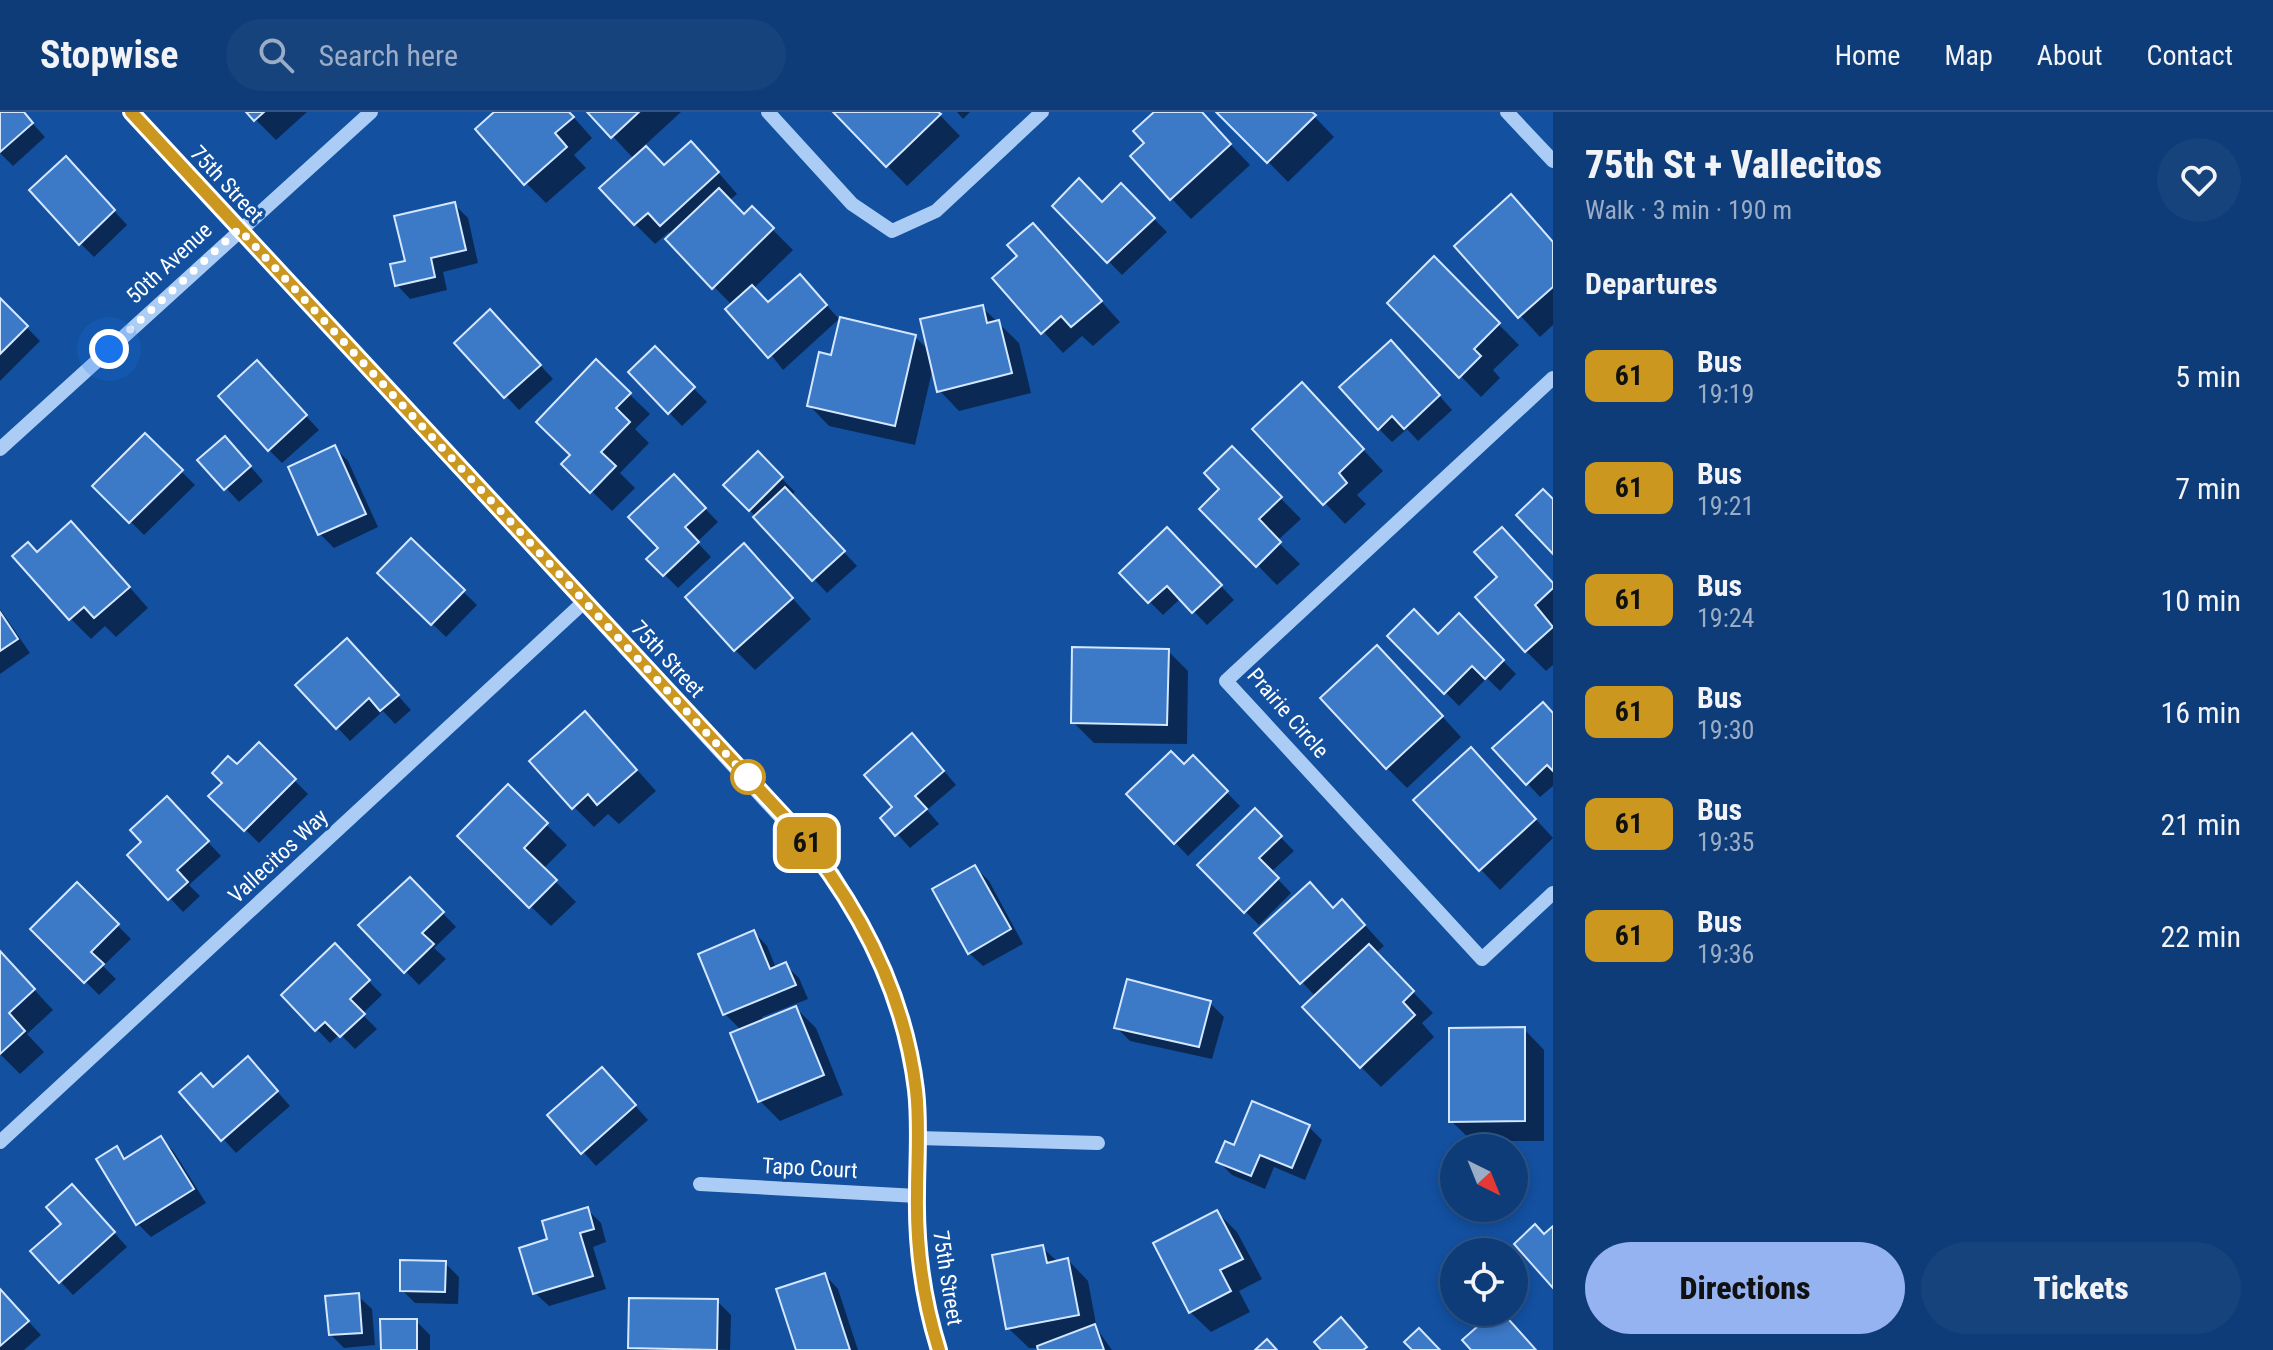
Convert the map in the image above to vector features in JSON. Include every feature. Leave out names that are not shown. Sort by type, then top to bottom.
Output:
[{"type":"street","name":"75th Street","points":[[131,112],[585,601],[833,874],[863,922],[889,980],[906,1035],[916,1090],[919,1258],[939,1350]]},
{"type":"street","name":"50th Avenue","points":[[0,449],[371,112]]},
{"type":"street","points":[[768,112],[852,204],[892,231],[936,211],[1042,112]]},
{"type":"street","points":[[1507,112],[1553,161]]},
{"type":"street","name":"Prairie Circle","points":[[1553,378],[1226,681],[1482,959],[1553,893]]},
{"type":"street","name":"Vallecitos Way","points":[[0,1142],[585,601]]},
{"type":"street","points":[[918,1138],[1098,1143]]},
{"type":"street","name":"Tapo Court","points":[[700,1184],[917,1196]]},
{"type":"building","points":[[0,112],[24,112],[33,123],[0,152]]},
{"type":"building","points":[[246,112],[264,112],[254,121]]},
{"type":"building","points":[[494,112],[569,112],[574,117],[555,133],[567,147],[524,185],[475,129]]},
{"type":"building","points":[[587,112],[639,112],[611,138]]},
{"type":"building","points":[[833,112],[938,112],[941,114],[886,167]]},
{"type":"building","points":[[1154,112],[1202,112],[1231,144],[1170,200],[1130,156],[1144,143],[1133,131]]},
{"type":"building","points":[[1216,112],[1312,112],[1316,115],[1267,163]]},
{"type":"building","points":[[691,141],[719,172],[660,226],[648,213],[634,225],[599,188],[646,146],[664,165]]},
{"type":"building","points":[[66,156],[115,210],[79,245],[29,190]]},
{"type":"building","points":[[1079,178],[1102,202],[1121,183],[1155,218],[1107,263],[1052,206]]},
{"type":"building","points":[[719,188],[744,214],[752,206],[774,228],[712,289],[665,239]]},
{"type":"building","points":[[1511,194],[1553,242],[1553,287],[1518,318],[1454,246]]},
{"type":"building","points":[[455,202],[466,250],[431,258],[435,277],[395,286],[390,264],[405,261],[394,216]]},
{"type":"building","points":[[1033,223],[1102,301],[1071,327],[1061,316],[1041,334],[992,278],[1017,256],[1007,245]]},
{"type":"building","points":[[1434,256],[1500,323],[1474,349],[1481,356],[1459,378],[1387,303]]},
{"type":"building","points":[[800,274],[827,305],[768,358],[725,309],[752,285],[768,302]]},
{"type":"building","points":[[0,298],[28,326],[0,354]]},
{"type":"building","points":[[983,305],[987,323],[999,320],[1012,373],[937,392],[920,319]]},
{"type":"building","points":[[490,309],[541,365],[504,398],[454,343]]},
{"type":"building","points":[[840,317],[916,335],[895,426],[807,406],[819,352],[831,355]]},
{"type":"building","points":[[1391,340],[1440,395],[1404,429],[1392,416],[1378,430],[1339,387]]},
{"type":"building","points":[[655,346],[695,387],[668,414],[628,372]]},
{"type":"building","points":[[596,359],[631,393],[616,408],[630,422],[601,452],[616,466],[590,493],[561,464],[570,455],[536,422]]},
{"type":"building","points":[[257,360],[307,415],[268,451],[218,396]]},
{"type":"building","points":[[1302,382],[1364,449],[1339,473],[1347,483],[1323,505],[1252,429]]},
{"type":"building","points":[[145,433],[183,470],[129,523],[92,486]]},
{"type":"building","points":[[225,436],[251,466],[224,490],[197,460]]},
{"type":"building","points":[[335,445],[366,514],[318,535],[288,467]]},
{"type":"building","points":[[1232,446],[1282,497],[1259,519],[1281,542],[1256,567],[1199,509],[1219,489],[1204,473]]},
{"type":"building","points":[[758,451],[783,477],[749,511],[723,485]]},
{"type":"building","points":[[674,474],[706,508],[685,527],[699,542],[663,576],[646,559],[658,548],[628,517]]},
{"type":"building","points":[[785,487],[845,551],[812,581],[753,517]]},
{"type":"building","points":[[1543,489],[1553,499],[1553,554],[1516,515]]},
{"type":"building","points":[[71,521],[130,587],[94,618],[84,607],[69,620],[12,556],[28,542],[37,552]]},
{"type":"building","points":[[1167,527],[1222,585],[1192,613],[1167,586],[1148,603],[1119,573]]},
{"type":"building","points":[[1502,527],[1553,583],[1553,588],[1535,605],[1553,627],[1525,652],[1475,597],[1497,577],[1474,552]]},
{"type":"building","points":[[411,538],[465,590],[431,625],[377,573]]},
{"type":"building","points":[[744,543],[793,598],[734,651],[685,597]]},
{"type":"building","points":[[1414,609],[1438,634],[1459,613],[1504,660],[1485,679],[1472,666],[1444,694],[1387,636]]},
{"type":"building","points":[[0,612],[18,639],[0,651]]},
{"type":"building","points":[[347,638],[399,695],[380,711],[369,698],[336,729],[295,685]]},
{"type":"building","points":[[1377,645],[1443,716],[1386,769],[1320,698]]},
{"type":"building","points":[[1072,647],[1169,649],[1167,725],[1071,723]]},
{"type":"building","points":[[1543,702],[1553,713],[1553,771],[1547,765],[1526,785],[1492,748]]},
{"type":"building","points":[[585,711],[637,770],[597,805],[588,794],[572,809],[529,761]]},
{"type":"building","points":[[912,733],[944,771],[915,796],[927,809],[895,836],[880,818],[892,807],[864,775]]},
{"type":"building","points":[[259,742],[296,779],[244,831],[208,796],[222,783],[212,773],[228,756],[237,764]]},
{"type":"building","points":[[1471,747],[1536,819],[1479,871],[1413,800]]},
{"type":"building","points":[[1171,751],[1184,764],[1193,755],[1228,791],[1174,844],[1126,794]]},
{"type":"building","points":[[508,784],[548,823],[524,848],[557,880],[529,908],[457,836]]},
{"type":"building","points":[[167,796],[209,841],[177,870],[188,882],[168,900],[127,855],[141,842],[130,830]]},
{"type":"building","points":[[1255,808],[1282,836],[1259,858],[1279,878],[1244,913],[1197,865]]},
{"type":"building","points":[[975,865],[1011,929],[968,954],[932,889]]},
{"type":"building","points":[[410,877],[444,912],[422,933],[434,944],[404,973],[358,925]]},
{"type":"building","points":[[77,882],[119,924],[91,952],[104,964],[84,983],[30,929]]},
{"type":"building","points":[[1310,882],[1333,908],[1342,899],[1365,925],[1300,984],[1254,933]]},
{"type":"building","points":[[754,930],[770,969],[786,962],[796,985],[723,1015],[698,954]]},
{"type":"building","points":[[335,943],[370,980],[350,999],[365,1014],[340,1037],[325,1022],[315,1031],[281,995]]},
{"type":"building","points":[[1369,944],[1414,991],[1403,1002],[1415,1015],[1360,1068],[1302,1007]]},
{"type":"building","points":[[0,951],[35,989],[9,1013],[25,1031],[0,1054]]},
{"type":"building","points":[[1127,979],[1211,1001],[1199,1047],[1114,1028]]},
{"type":"building","points":[[796,1006],[824,1075],[758,1102],[730,1033]]},
{"type":"building","points":[[1525,1027],[1525,1121],[1449,1122],[1449,1028]]},
{"type":"building","points":[[248,1056],[278,1091],[221,1141],[179,1092],[201,1073],[213,1087]]},
{"type":"building","points":[[602,1067],[636,1105],[581,1154],[547,1115]]},
{"type":"building","points":[[1252,1101],[1310,1125],[1292,1168],[1260,1155],[1251,1176],[1216,1162],[1225,1141],[1234,1145]]},
{"type":"building","points":[[161,1136],[194,1189],[136,1225],[96,1159],[117,1146],[124,1159]]},
{"type":"building","points":[[72,1184],[115,1232],[59,1283],[30,1251],[61,1224],[46,1207]]},
{"type":"building","points":[[588,1207],[594,1229],[580,1233],[593,1276],[533,1294],[519,1248],[547,1239],[542,1221]]},
{"type":"building","points":[[1217,1210],[1243,1259],[1220,1270],[1231,1291],[1189,1313],[1153,1243]]},
{"type":"building","points":[[1535,1224],[1544,1234],[1553,1226],[1553,1288],[1528,1260],[1528,1238],[1520,1238]]},
{"type":"building","points":[[1043,1245],[1047,1263],[1068,1258],[1079,1315],[1006,1329],[992,1255]]},
{"type":"building","points":[[400,1260],[446,1261],[445,1292],[400,1291]]},
{"type":"building","points":[[825,1273],[850,1350],[796,1350],[776,1289]]},
{"type":"building","points":[[0,1289],[29,1321],[0,1346]]},
{"type":"building","points":[[359,1293],[362,1333],[329,1335],[325,1296]]},
{"type":"building","points":[[629,1298],[718,1299],[717,1350],[628,1348]]},
{"type":"building","points":[[1341,1317],[1367,1347],[1363,1350],[1321,1350],[1314,1342]]},
{"type":"building","points":[[380,1319],[417,1319],[417,1350],[381,1350]]},
{"type":"building","points":[[1095,1324],[1104,1350],[1038,1350],[1037,1346]]},
{"type":"building","points":[[1478,1326],[1515,1326],[1536,1350],[1471,1350],[1462,1340]]},
{"type":"building","points":[[1419,1328],[1440,1350],[1412,1350],[1404,1342]]},
{"type":"building","points":[[1267,1339],[1277,1350],[1255,1350]]},
{"type":"bus line","name":"61","points":[[131,112],[795,828],[833,874],[863,922],[889,980],[906,1035],[916,1090],[919,1258],[939,1350]]},
{"type":"route","points":[[109,349],[239,229],[753,783],[748,777]]}]
